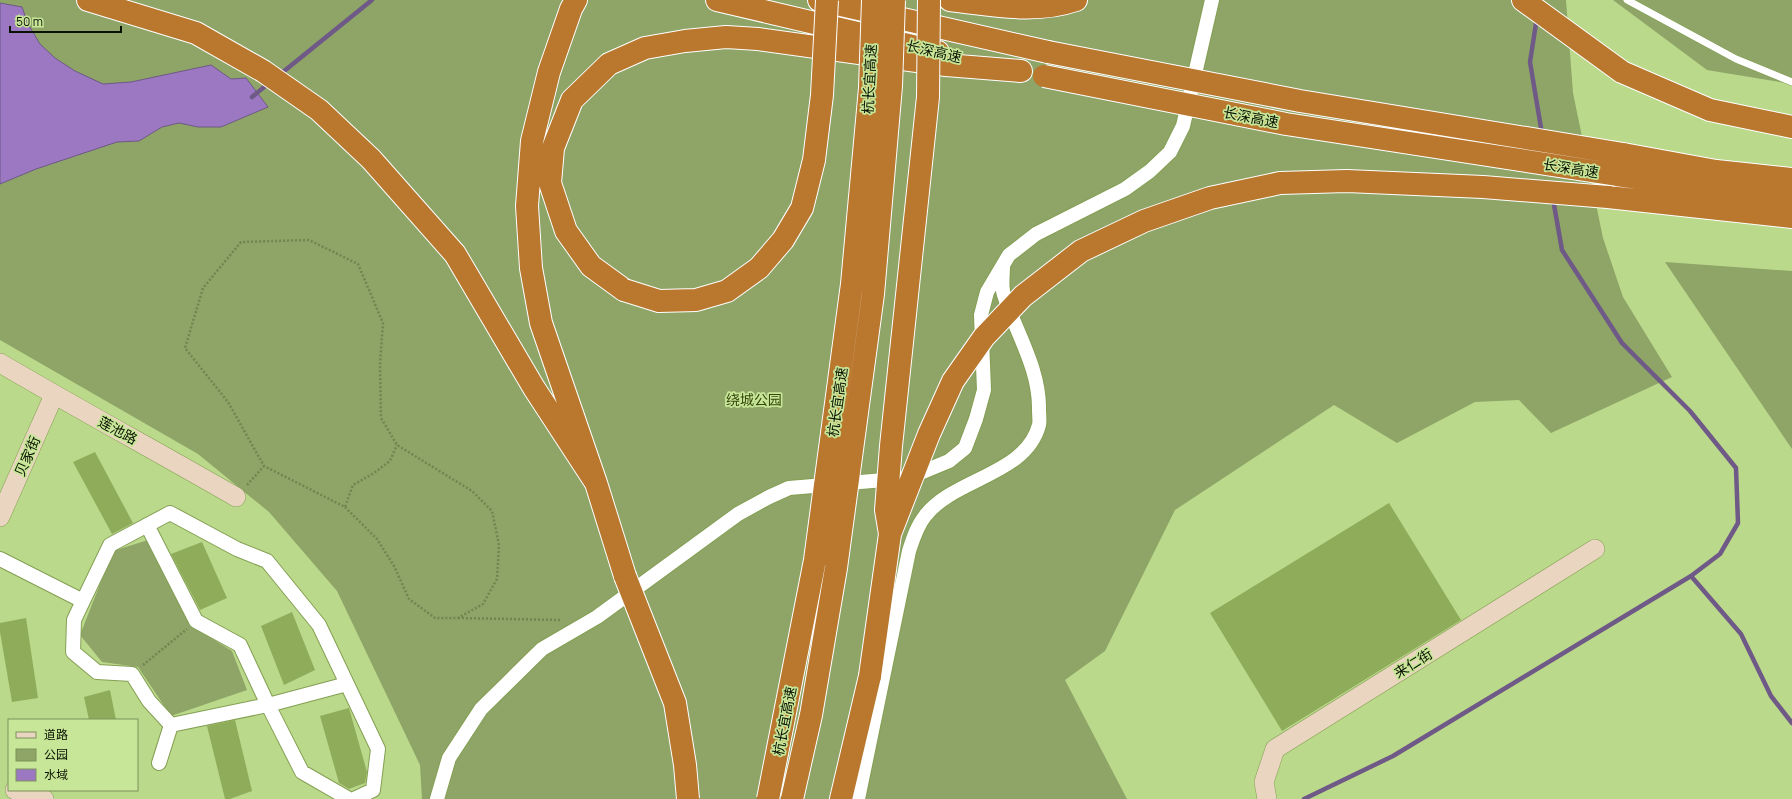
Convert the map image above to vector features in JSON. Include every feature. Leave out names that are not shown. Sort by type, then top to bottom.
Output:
[{"type":"highway","points":[[88,0],[196,33],[263,71],[319,110],[371,160],[455,254],[534,388],[596,483]]},
{"type":"highway","points":[[576,0],[571,9],[549,72],[532,141],[527,206],[531,268],[541,323],[596,483],[625,576],[674,703],[685,765],[688,799]]},
{"type":"highway","name":"长深高速","points":[[717,0],[1021,71],[1286,124],[1617,175],[1792,200]]},
{"type":"highway","name":"长深高速","points":[[819,0],[1048,52],[1300,101],[1623,154],[1716,171],[1792,179]]},
{"type":"highway","points":[[827,0],[822,95],[814,160],[802,208],[782,240],[759,268],[727,291],[696,300],[660,301],[624,290],[591,266],[566,231],[550,183],[553,148],[572,100],[609,64],[644,48],[685,41],[726,37],[758,39],[946,65],[1021,71]]},
{"type":"highway","name":"杭长宜高速","points":[[768,799],[815,560],[852,284],[870,88],[873,0]]},
{"type":"highway","name":"杭长宜高速","points":[[792,799],[811,715],[836,568],[873,294],[891,86],[894,0]]},
{"type":"highway","points":[[890,534],[886,503],[928,97],[929,0]]},
{"type":"highway","points":[[950,0],[1020,9],[1067,3],[1076,0]]},
{"type":"highway","points":[[1523,0],[1622,72],[1710,110],[1792,127]]},
{"type":"highway","points":[[841,799],[870,676],[890,534],[929,434],[953,381],[984,337],[1023,296],[1081,251],[1144,221],[1210,198],[1280,184],[1355,181],[1483,187],[1608,196],[1792,217]]},
{"type":"street","points":[[437,799],[449,758],[481,709],[542,649],[597,617],[738,514],[789,488],[908,478],[948,461],[965,448],[976,419],[984,390],[981,315],[987,292],[1009,255],[1036,234],[1125,189],[1150,171],[1170,152],[1183,126],[1212,0]]},
{"type":"street","points":[[858,799],[909,552],[917,530],[925,516],[942,499],[1016,459],[1031,445],[1039,425],[1039,397],[1027,352],[1003,293],[1003,267]]},
{"type":"street","name":"莲池路","points":[[0,363],[54,396],[143,443],[236,497]]},
{"type":"street","name":"贝家街","points":[[0,517],[54,396]]},
{"type":"street","points":[[171,725],[149,701],[132,674],[97,672],[73,652],[74,620],[110,545],[170,513],[237,550],[267,561],[319,625],[378,749],[373,790],[354,799]]},
{"type":"street","points":[[147,525],[196,621],[240,645],[302,772],[349,799]]},
{"type":"street","name":"来仁街","points":[[1267,799],[1264,782],[1275,749],[1594,549]]},
{"type":"street","points":[[0,559],[83,601]]},
{"type":"street","points":[[171,725],[268,705],[346,684]]},
{"type":"street","points":[[159,763],[171,725]]},
{"type":"street","points":[[18,791],[44,799]]},
{"type":"lane","points":[[1627,0],[1736,60],[1792,82]]},
{"type":"path","points":[[458,618],[483,604],[497,579],[499,545],[492,511],[472,491],[397,445],[381,418],[380,364],[384,323],[358,264],[309,240],[241,242],[203,288],[185,348],[228,402],[264,466],[345,507],[377,538],[394,566],[408,599],[434,618],[562,620]]},
{"type":"path","points":[[345,507],[353,485],[374,473],[390,461],[397,445]]},
{"type":"path","points":[[236,497],[264,466]]},
{"type":"path","points":[[132,674],[196,621]]},
{"type":"green space","name":"绕城公园","points":[[0,0],[1566,0],[1573,93],[1603,238],[1623,297],[1672,377],[1551,433],[1519,400],[1475,402],[1397,443],[1334,405],[1175,510],[1105,651],[1065,680],[1127,799],[422,799],[420,765],[337,591],[269,512],[198,454],[0,340]]},
{"type":"green space","points":[[1613,0],[1792,0],[1792,84],[1707,70]]},
{"type":"green space","points":[[1665,262],[1792,271],[1792,449]]},
{"type":"green space","points":[[148,540],[190,625],[232,651],[247,690],[171,716],[138,667],[102,662],[80,635],[113,551]]},
{"type":"water","points":[[0,3],[22,7],[28,24],[40,44],[55,58],[75,71],[103,84],[131,82],[211,65],[231,79],[246,78],[268,107],[221,127],[198,127],[179,123],[162,127],[139,141],[117,142],[36,169],[0,184]]},
{"type":"building","points":[[95,452],[133,523],[112,534],[73,462]]},
{"type":"building","points":[[1389,503],[1461,620],[1282,731],[1210,613]]},
{"type":"building","points":[[202,542],[227,598],[200,610],[171,554]]},
{"type":"building","points":[[292,612],[315,670],[284,685],[261,626]]},
{"type":"building","points":[[26,618],[38,698],[12,702],[0,632],[0,623]]},
{"type":"building","points":[[110,690],[116,719],[89,719],[84,697]]},
{"type":"building","points":[[349,708],[367,772],[365,783],[349,789],[339,783],[320,716]]},
{"type":"building","points":[[235,720],[252,791],[230,799],[225,799],[207,726]]},
{"type":"waterway","points":[[278,76],[372,0]]},
{"type":"waterway","points":[[1537,17],[1530,62],[1542,134]]},
{"type":"waterway","points":[[252,97],[269,83]]},
{"type":"waterway","points":[[1304,799],[1393,756],[1691,576],[1720,554],[1738,523],[1736,468],[1690,411],[1622,343],[1562,250],[1553,199]]},
{"type":"waterway","points":[[1691,576],[1741,634],[1771,696],[1792,723]]}]
